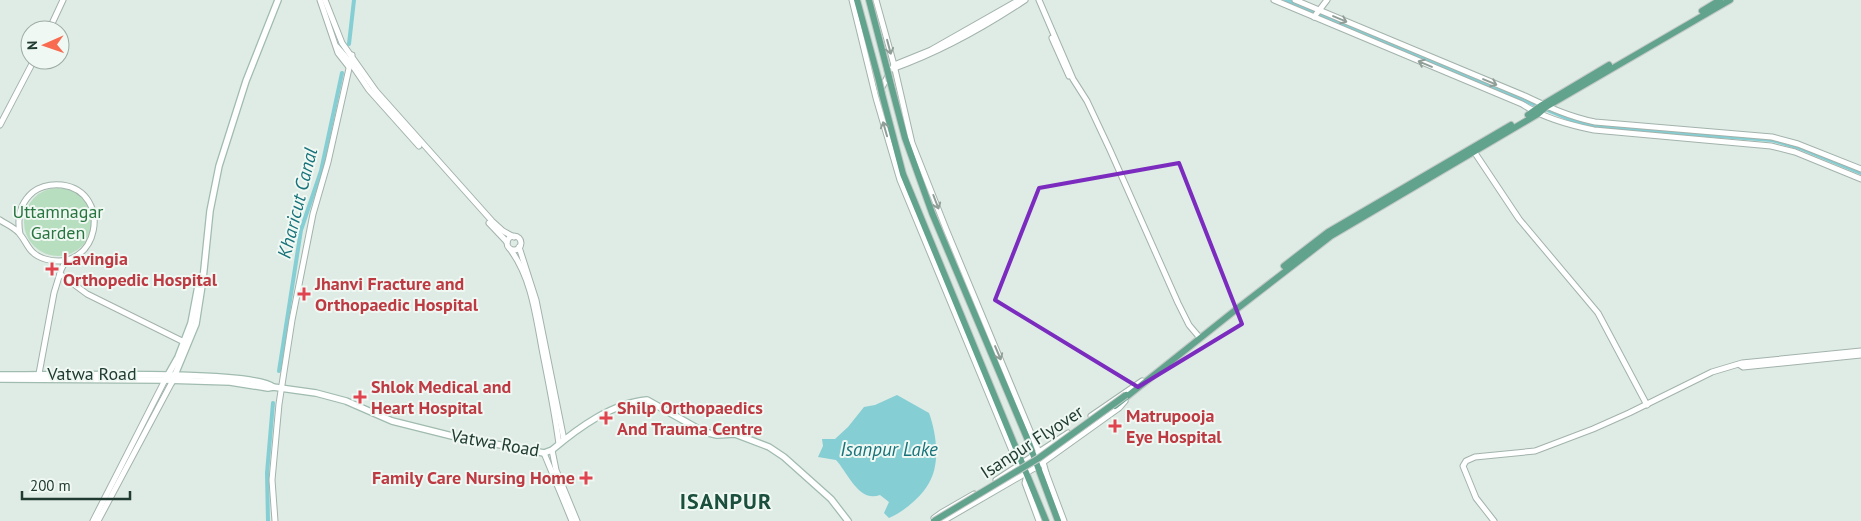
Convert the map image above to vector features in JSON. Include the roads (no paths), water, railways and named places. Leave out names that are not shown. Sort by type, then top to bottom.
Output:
[{"type":"main road","points":[[170,378],[186,343],[191,323],[217,165],[244,82],[276,0]]},
{"type":"main road","points":[[857,0],[903,174],[961,313],[969,340],[1046,521]]},
{"type":"main road","points":[[869,0],[892,68],[890,81],[905,138],[920,180],[1037,455],[1058,521]]},
{"type":"main road","points":[[1128,396],[1328,232],[1473,150],[1720,0]]},
{"type":"main road","points":[[1539,110],[1730,0]]},
{"type":"main road","points":[[908,185],[920,180]]},
{"type":"main road","points":[[951,303],[961,313]]},
{"type":"main road","name":"Isanpur Flyover","points":[[938,521],[1041,460],[1114,408],[1142,381],[1200,336]]},
{"type":"main road","name":"Vatwa Road","points":[[0,375],[151,377],[230,382],[268,388],[282,388],[316,393],[346,401],[392,421],[431,431],[544,453],[552,450],[600,415],[637,400],[647,400],[704,432],[716,435],[734,434],[769,447],[784,457],[831,499],[848,521]]},
{"type":"main road","name":"Vatwa Road","points":[[0,379],[38,377]]},
{"type":"main road","name":"Isanpur Flyover","points":[[933,521],[1040,458],[1128,396]]},
{"type":"street","points":[[54,20],[63,0]]},
{"type":"street","points":[[320,0],[337,47],[349,64],[381,105],[507,242],[523,270],[533,301],[556,419],[559,444]]},
{"type":"street","points":[[326,0],[340,38],[380,97],[492,221],[503,231],[519,240],[519,247],[536,300],[564,440]]},
{"type":"street","points":[[852,0],[876,98],[900,180],[951,303],[969,340],[1015,458],[1021,465]]},
{"type":"street","points":[[876,0],[912,143],[1037,455]]},
{"type":"street","points":[[876,98],[892,68],[931,50],[1019,0]]},
{"type":"street","points":[[892,68],[924,57],[976,31],[1025,0]]},
{"type":"street","points":[[1038,0],[1073,79],[1112,155],[1178,303],[1187,320],[1200,336]]},
{"type":"street","points":[[1274,0],[1539,110],[1595,122],[1716,132],[1784,140],[1861,169]]},
{"type":"street","points":[[1295,0],[1578,127],[1782,148],[1861,179]]},
{"type":"street","points":[[1314,17],[1327,0]]},
{"type":"street","points":[[337,47],[340,38]]},
{"type":"street","points":[[275,521],[272,480],[292,320],[313,214],[329,157],[352,55]]},
{"type":"street","points":[[0,125],[29,70]]},
{"type":"street","points":[[1715,141],[1716,132]]},
{"type":"street","points":[[1473,150],[1519,219],[1598,313],[1647,405]]},
{"type":"street","points":[[0,220],[20,234],[26,246],[33,253],[44,259],[63,259],[78,255],[91,239],[94,228],[93,212],[90,204],[79,192],[56,184],[43,187],[33,192],[24,202],[19,214],[20,234]]},
{"type":"street","points":[[10,226],[21,225]]},
{"type":"street","points":[[507,242],[509,238],[514,236]]},
{"type":"street","points":[[510,249],[514,250],[519,247]]},
{"type":"street","points":[[38,377],[63,259]]},
{"type":"street","points":[[60,272],[87,294],[186,343]]},
{"type":"street","points":[[1494,521],[1474,492],[1463,466],[1466,461],[1475,456],[1535,451],[1593,429],[1647,405],[1712,372],[1740,365],[1743,367],[1861,351]]},
{"type":"street","points":[[1820,357],[1861,355]]},
{"type":"street","points":[[93,521],[170,378]]},
{"type":"street","points":[[98,521],[170,378]]},
{"type":"street","points":[[933,521],[941,513],[1037,455],[1142,381]]},
{"type":"street","points":[[943,521],[1040,464],[1118,408],[1128,396]]},
{"type":"street","points":[[552,450],[556,470],[577,521]]},
{"type":"street","points":[[544,453],[572,521]]},
{"type":"street","points":[[1040,464],[1046,473],[1064,521]]},
{"type":"street","points":[[1025,474],[1025,483],[1039,521]]},
{"type":"water","name":"Isanpur Lake","points":[[897,395],[929,413],[934,429],[936,455],[934,471],[924,491],[907,507],[889,518],[884,513],[889,502],[880,495],[866,495],[860,491],[836,460],[818,457],[823,446],[822,439],[835,439],[848,427],[864,407],[875,405]]},
{"type":"waterway","name":"Kharicut Canal","points":[[349,44],[354,0]]},
{"type":"waterway","points":[[1286,0],[1576,122],[1598,127],[1772,140],[1800,148],[1861,173]]},
{"type":"waterway","name":"Kharicut Canal","points":[[279,371],[301,230],[321,171],[342,73]]},
{"type":"waterway","name":"Kharicut Canal","points":[[268,521],[267,473],[273,403]]},
{"type":"place","name":"Lavingia Orthopedic Hospital","points":[[52,269]]},
{"type":"place","name":"Jhanvi Fracture and Orthopaedic Hospital","points":[[304,294]]},
{"type":"place","name":"Shlok Medical and Heart Hospital","points":[[360,397]]},
{"type":"place","name":"Shilp Orthopaedics And Trauma Centre","points":[[606,418]]},
{"type":"place","name":"Matrupooja Eye Hospital","points":[[1115,426]]},
{"type":"place","name":"Family Care Nursing Home","points":[[586,478]]},
{"type":"district","name":"ISANPUR","points":[[726,501]]},
{"type":"park label","name":"Uttamnagar Garden","points":[[58,222]]}]
